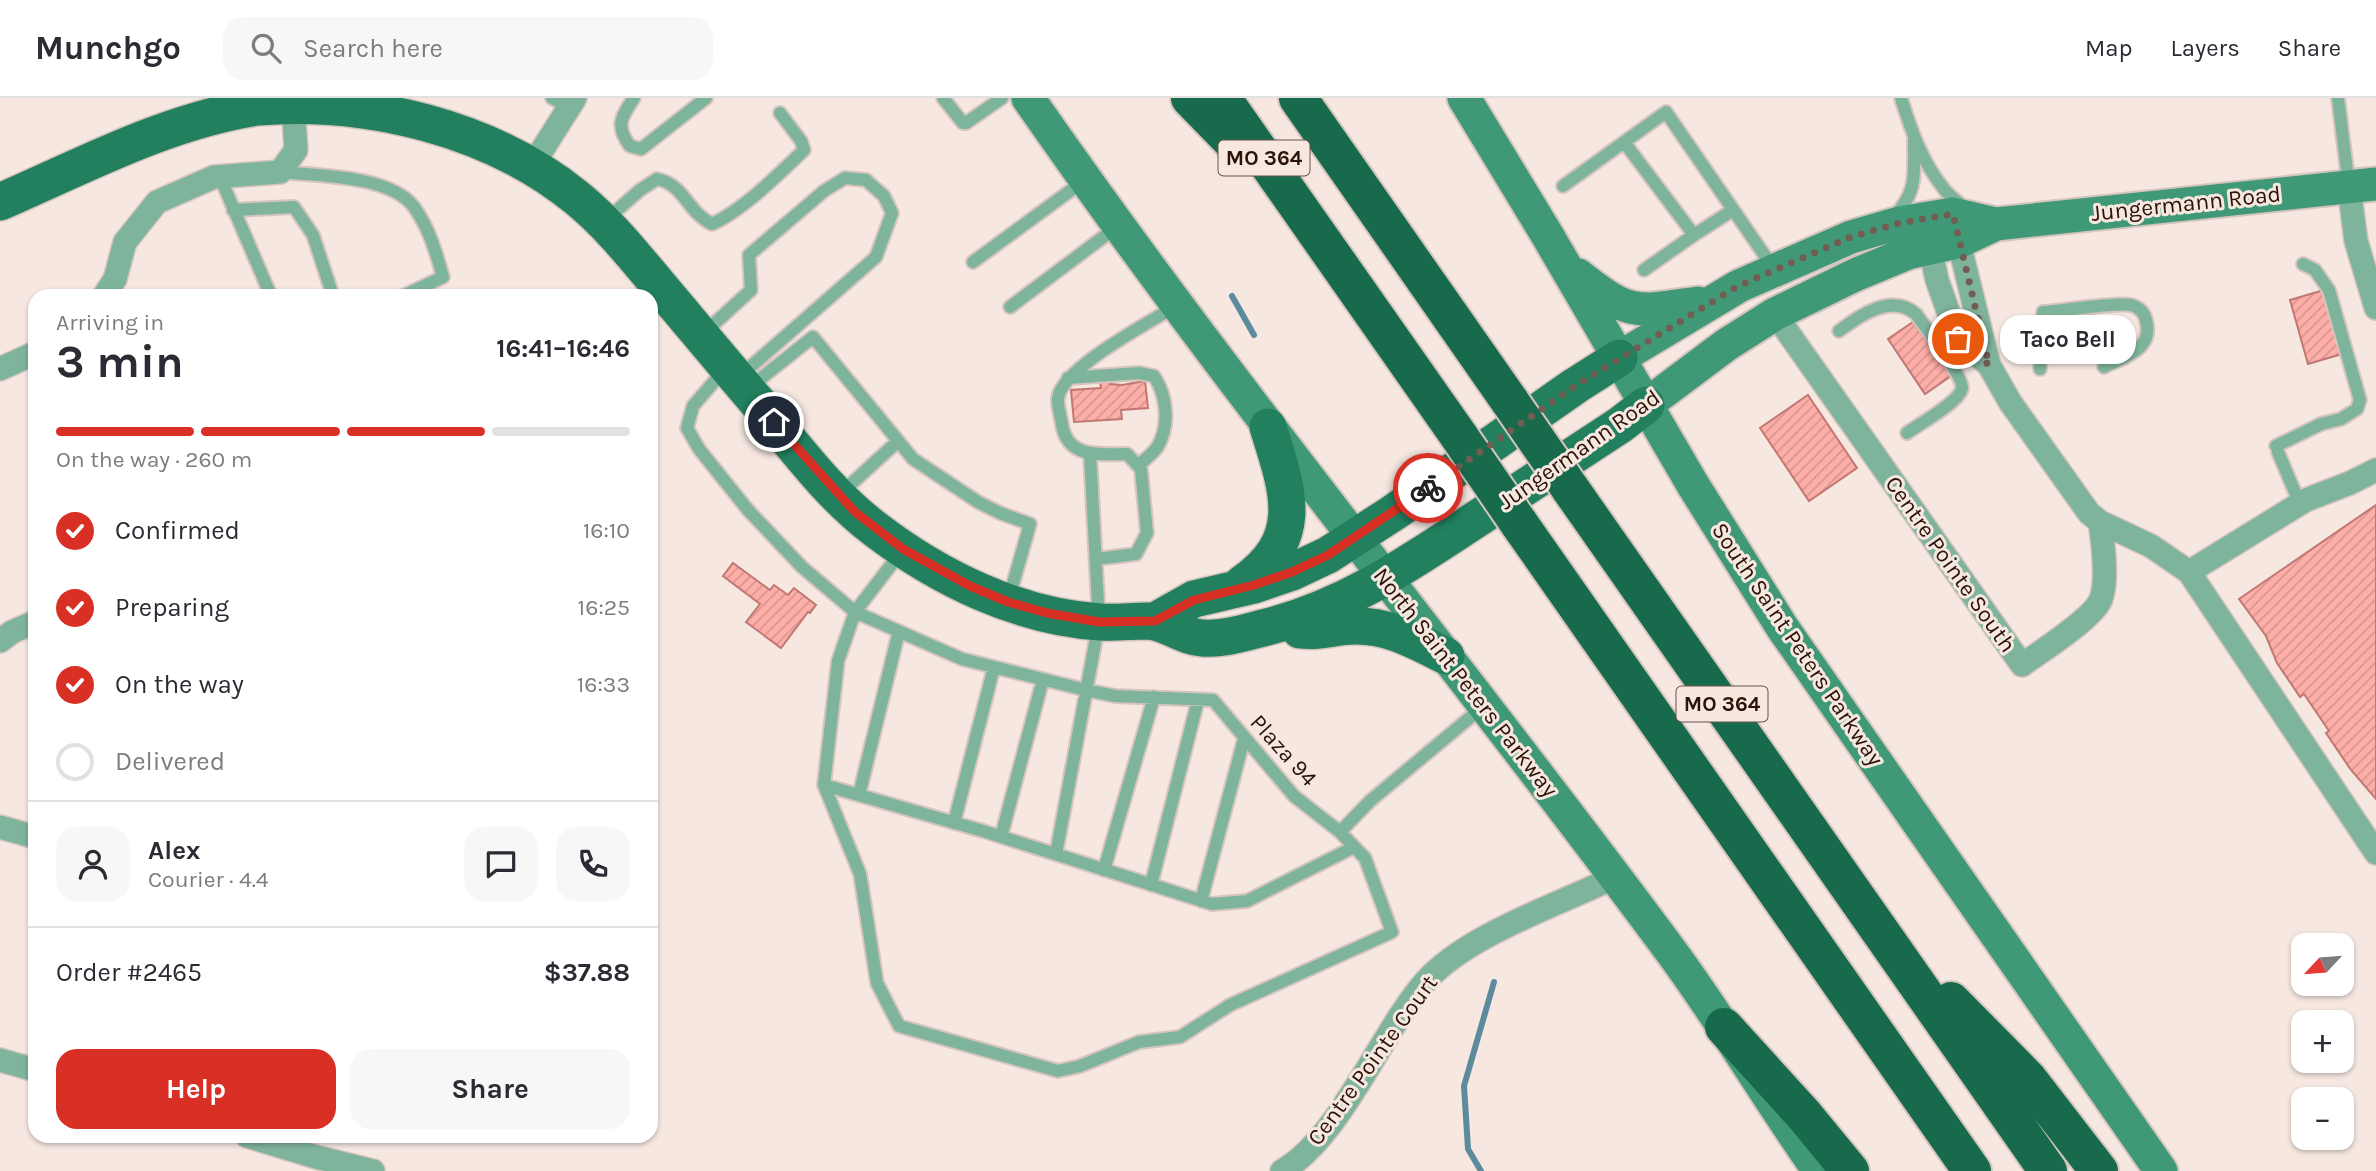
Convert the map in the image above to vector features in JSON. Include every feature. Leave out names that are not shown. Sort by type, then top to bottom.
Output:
[{"type":"highway","points":[[1190,98],[1305,218]]},
{"type":"highway","name":"MO 364","points":[[1222,98],[1972,1171]]},
{"type":"highway","name":"MO 364","points":[[1298,98],[2048,1171]]},
{"type":"highway","points":[[1317,98],[1341,159]]},
{"type":"highway","points":[[1874,922],[2028,1079],[2099,1171]]},
{"type":"highway","points":[[1724,1027],[1804,1115],[1850,1171]]},
{"type":"main road","name":"North Saint Peters Parkway","points":[[1028,98],[1176,306],[1615,877],[1724,1027],[1819,1171]]},
{"type":"main road","name":"South Saint Peters Parkway","points":[[1464,98],[1646,405],[1782,627],[2161,1171]]},
{"type":"main road","name":"Jungermann Road","points":[[0,202],[151,136],[198,120],[293,101],[363,107],[435,122],[469,135],[532,166],[576,198],[603,222],[838,495],[874,528],[903,549],[959,581],[1008,602],[1047,613],[1099,622],[1155,621],[1199,638],[1232,635],[1271,626],[1315,612],[1357,594],[1386,578],[1619,425],[1726,345],[1775,314],[1956,228]]},
{"type":"main road","name":"Jungermann Road","points":[[1155,621],[1194,600],[1292,572],[1328,555],[1575,386],[1711,302],[1774,269],[1851,237],[1883,227],[1956,228],[2362,186]]},
{"type":"main road","points":[[1565,265],[1611,300],[1632,309],[1650,310],[1711,302]]},
{"type":"main road","points":[[1232,591],[1259,572],[1274,555],[1284,536],[1286,492],[1268,427]]},
{"type":"main road","points":[[1271,626],[1316,632],[1348,626],[1378,626],[1398,632],[1447,656]]},
{"type":"street","points":[[109,289],[115,279],[125,242],[157,202],[220,177],[281,172],[296,150],[293,101]]},
{"type":"street","points":[[532,166],[566,101]]},
{"type":"street","points":[[2362,186],[2356,241],[2376,308]]},
{"type":"street","points":[[1956,228],[1937,280],[1958,339],[1989,365],[2010,402],[2076,496],[2100,522],[2151,546],[2189,572],[2376,853]]},
{"type":"street","name":"Centre Pointe South","points":[[1775,314],[2021,665],[2090,615],[2101,599],[2103,561],[2100,522]]},
{"type":"street","points":[[0,369],[28,356]]},
{"type":"street","points":[[2189,572],[2301,504],[2376,470]]},
{"type":"street","points":[[0,641],[28,625]]},
{"type":"street","points":[[0,827],[28,835]]},
{"type":"street","name":"Centre Pointe Court","points":[[1282,1171],[1317,1141],[1426,980],[1458,952],[1615,877]]},
{"type":"street","points":[[0,1060],[28,1068]]},
{"type":"street","points":[[269,1143],[344,1167],[373,1171]]},
{"type":"lane","points":[[634,98],[621,120],[621,134],[630,146],[641,149],[706,98]]},
{"type":"lane","points":[[943,98],[963,123],[966,123],[1002,98]]},
{"type":"lane","points":[[1901,98],[1914,137],[1945,191],[1956,228]]},
{"type":"lane","points":[[2338,98],[2362,186]]},
{"type":"lane","points":[[1563,186],[1666,112],[1774,269]]},
{"type":"lane","points":[[603,222],[657,179],[671,182],[702,219],[712,224],[723,219],[778,176],[804,150],[801,141],[780,113]]},
{"type":"lane","points":[[1883,227],[1908,202],[1914,182],[1914,137]]},
{"type":"lane","points":[[1624,142],[1694,235]]},
{"type":"lane","points":[[281,172],[381,184],[412,205],[431,237],[443,277],[418,289]]},
{"type":"lane","points":[[220,177],[268,289]]},
{"type":"lane","points":[[701,335],[751,290],[749,255],[824,191],[845,178],[866,180],[884,196],[892,213],[876,257],[737,378]]},
{"type":"lane","points":[[973,262],[1086,180]]},
{"type":"lane","points":[[233,210],[294,207],[313,235],[332,289]]},
{"type":"lane","points":[[1644,270],[1733,209]]},
{"type":"lane","points":[[1010,307],[1119,226]]},
{"type":"lane","points":[[2301,504],[2277,449],[2305,430],[2342,419],[2357,410],[2360,400],[2329,290],[2315,270],[2303,264]]},
{"type":"lane","points":[[1839,331],[1857,317],[1898,304],[1908,307],[1916,314],[1961,380],[1962,388],[1958,397],[1907,433]]},
{"type":"lane","points":[[2040,369],[2043,312],[2123,305],[2138,308],[2143,313],[2147,328],[2147,336],[2142,346],[2135,353],[2104,367]]},
{"type":"lane","points":[[1096,559],[1136,554],[1147,533],[1141,469],[1127,454],[1090,454],[1069,444],[1064,433],[1058,398],[1068,378],[1086,362],[1176,306]]},
{"type":"lane","points":[[737,378],[813,337],[913,459],[959,491],[1000,513],[1030,524],[1008,602]]},
{"type":"lane","points":[[1068,378],[1139,373],[1154,376],[1163,390],[1165,401],[1164,433],[1156,449],[1138,466]]},
{"type":"lane","name":"Plaza 94","points":[[737,378],[693,406],[687,428],[699,449],[748,510],[802,567],[855,612],[962,659],[1086,690],[1115,696],[1213,700],[1294,796],[1339,832],[1365,858],[1392,932],[1230,1006],[1180,1037],[1139,1042],[1080,1066],[1058,1071],[899,1026],[877,983],[860,874],[824,785]]},
{"type":"lane","points":[[838,495],[897,442]]},
{"type":"lane","points":[[1056,855],[1099,622],[1090,454]]},
{"type":"lane","points":[[903,549],[855,612],[838,661],[824,785],[1001,837],[1212,904],[1247,901],[1354,847]]},
{"type":"lane","points":[[859,795],[899,631]]},
{"type":"lane","points":[[954,823],[994,667]]},
{"type":"lane","points":[[1001,837],[1043,679]]},
{"type":"lane","points":[[1104,870],[1154,697]]},
{"type":"lane","points":[[1151,885],[1198,699]]},
{"type":"lane","points":[[1339,832],[1370,801],[1485,705]]},
{"type":"lane","points":[[1201,901],[1244,739]]},
{"type":"building","points":[[2324,290],[2342,354],[2308,364],[2290,300]]},
{"type":"building","points":[[1913,322],[1951,376],[1925,394],[1888,339]]},
{"type":"building","points":[[1110,381],[1110,384],[1122,385],[1145,381],[1148,408],[1121,410],[1122,419],[1074,422],[1071,390],[1101,388],[1100,382]]},
{"type":"building","points":[[1808,395],[1857,468],[1809,501],[1760,428]]},
{"type":"building","points":[[2376,505],[2376,799],[2351,770],[2304,694],[2300,697],[2277,663],[2266,636],[2239,599]]},
{"type":"building","points":[[733,563],[770,590],[774,585],[788,595],[794,588],[816,605],[781,648],[746,622],[760,604],[723,576]]},
{"type":"waterway","points":[[1232,296],[1254,335]]},
{"type":"waterway","points":[[1481,1171],[1468,1149],[1464,1086],[1494,982]]},
{"type":"way so far","points":[[1428,488],[1575,386],[1738,286],[1851,237],[1899,223],[1953,214],[1989,365],[1958,339]]},
{"type":"place","name":"Taco Bell","points":[[1958,339]]},
{"type":"route","points":[[774,422],[855,512],[903,549],[970,586],[1008,602],[1047,613],[1099,622],[1155,621],[1194,600],[1292,572],[1328,555],[1428,488]]}]
